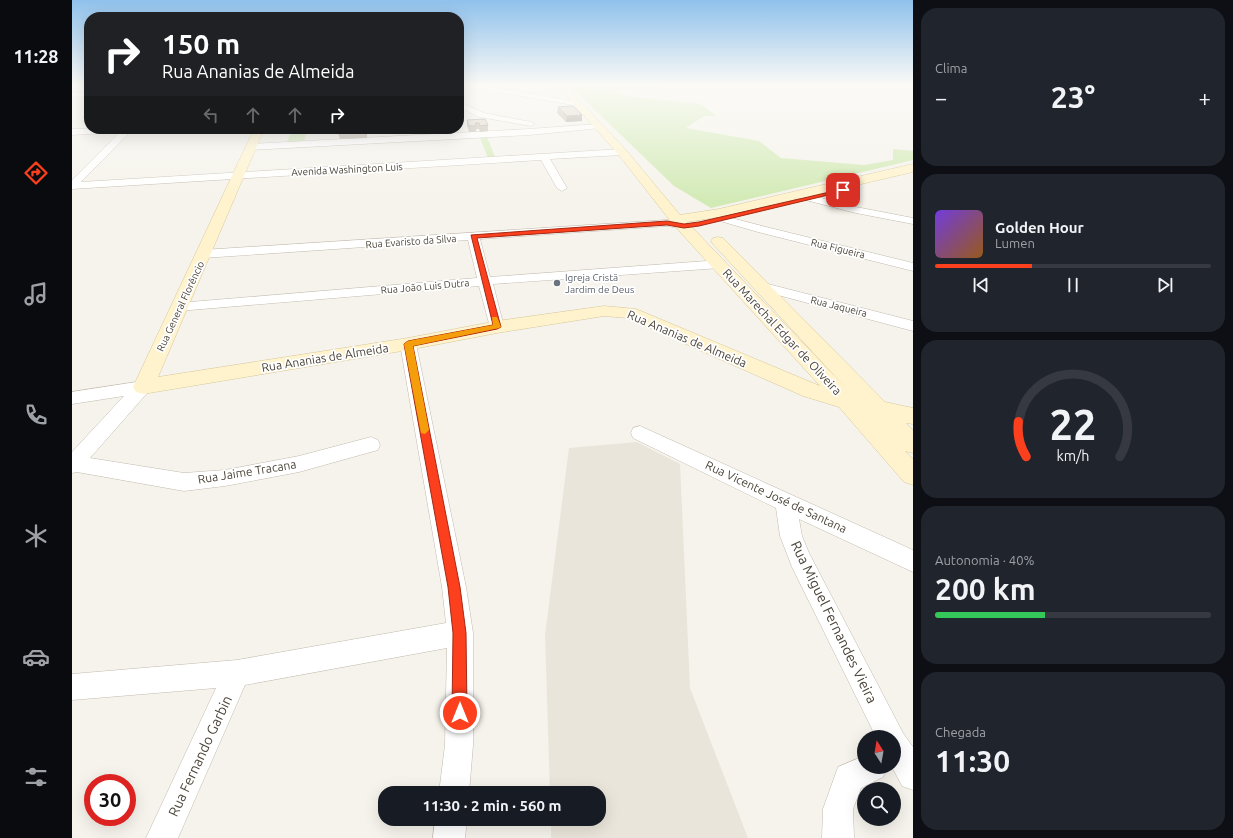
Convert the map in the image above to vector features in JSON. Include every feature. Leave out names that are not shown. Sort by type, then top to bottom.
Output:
[{"type":"main road","name":"Rua Marechal Edgar de Oliveira","points":[[597,124],[651,188],[690,225],[764,288],[854,396],[913,475]]},
{"type":"main road","name":"Rua General Florêncio","points":[[143,387],[257,134]]},
{"type":"main road","points":[[690,225],[740,215],[913,168]]},
{"type":"main road","points":[[690,225],[804,197],[829,194],[913,173]]},
{"type":"main road","name":"Rua Marechal Edgar de Oliveira","points":[[690,225],[720,264],[832,386],[854,396]]},
{"type":"main road","name":"Rua Ananias de Almeida","points":[[143,387],[408,344],[497,327],[604,311],[630,313],[810,391],[854,396]]},
{"type":"main road","points":[[854,396],[913,408]]},
{"type":"main road","points":[[854,396],[878,408],[913,416]]},
{"type":"main road","points":[[878,408],[913,444]]},
{"type":"street","points":[[525,124],[541,131]]},
{"type":"street","points":[[530,124],[559,130]]},
{"type":"street","points":[[251,147],[600,127]]},
{"type":"street","points":[[72,132],[84,131]]},
{"type":"street","points":[[72,186],[123,134]]},
{"type":"street","name":"Avenida Washington Luis","points":[[72,186],[622,152]]},
{"type":"street","points":[[544,157],[562,188]]},
{"type":"street","points":[[829,194],[839,202],[856,210]]},
{"type":"street","points":[[804,197],[856,210],[913,221]]},
{"type":"street","name":"Rua Figueira","points":[[740,215],[762,230]]},
{"type":"street","name":"Rua Figueira","points":[[724,219],[762,230],[913,267]]},
{"type":"street","name":"Rua Evaristo da Silva","points":[[203,254],[473,236],[690,225]]},
{"type":"street","points":[[473,236],[497,327]]},
{"type":"street","name":"Rua João Luis Dutra","points":[[178,307],[484,281],[720,264]]},
{"type":"street","name":"Rua Jaqueira","points":[[764,288],[913,326]]},
{"type":"street","points":[[408,344],[454,587],[460,633],[459,745],[455,786]]},
{"type":"street","name":"Rua Ananias de Almeida","points":[[72,398],[143,387]]},
{"type":"street","name":"Rua General Florêncio","points":[[73,464],[143,387]]},
{"type":"street","name":"Rua Vicente José de Santana","points":[[640,433],[786,503],[913,561]]},
{"type":"street","name":"Rua Jaime Tracana","points":[[73,464],[184,482],[225,478],[299,464],[372,445]]},
{"type":"street","name":"Rua Miguel Fernandes Vieira","points":[[786,503],[791,536],[800,559],[886,730]]},
{"type":"street","points":[[72,687],[237,674],[460,633]]},
{"type":"street","name":"Rua Fernando Garbin","points":[[162,838],[237,674]]},
{"type":"street","points":[[838,838],[838,809],[849,778],[858,774]]},
{"type":"street","points":[[449,838],[450,826]]},
{"type":"shaded area","points":[[637,442],[680,464],[690,688],[748,838],[551,838],[551,826],[606,826],[606,786],[550,786],[545,635],[569,448]]},
{"type":"green space","points":[[610,124],[692,124],[686,128],[759,141],[781,158],[864,165],[893,160],[893,149],[913,151],[913,160],[711,208],[674,186]]},
{"type":"green space","points":[[290,134],[306,134],[304,141],[287,142]]},
{"type":"green space","points":[[487,137],[495,157],[488,158],[480,138]]},
{"type":"building","points":[[468,124],[475,124],[476,126],[469,126]]},
{"type":"building","points":[[479,124],[488,125],[480,126]]},
{"type":"slow traffic","points":[[425,430],[408,344],[497,327],[495,319]]},
{"type":"place","name":"Igreja Cristã Jardim de Deus","points":[[557,283]]},
{"type":"route","points":[[460,713],[460,633],[454,587],[408,344],[497,327],[473,236],[667,223],[684,226],[706,223],[843,190]]}]
